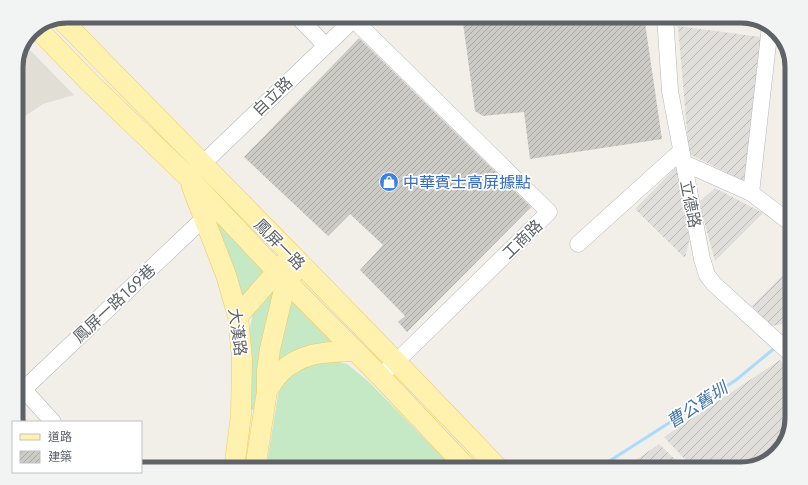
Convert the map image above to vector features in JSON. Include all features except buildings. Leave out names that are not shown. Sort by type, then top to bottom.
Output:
[{"type":"main road","name":"鳳屏一路","points":[[65,23],[397,362],[492,462]]},
{"type":"main road","name":"鳳屏一路","points":[[41,32],[89,82],[188,178],[461,462]]},
{"type":"main road","name":"大漢路","points":[[188,178],[226,275],[238,316],[242,359],[241,415],[235,462]]},
{"type":"main road","points":[[238,316],[296,260]]},
{"type":"main road","name":"大漢路","points":[[256,462],[267,391],[267,371],[281,276]]},
{"type":"main road","points":[[267,391],[279,373],[300,358],[322,352],[356,351]]},
{"type":"street","points":[[304,23],[325,45]]},
{"type":"street","name":"自立路","points":[[188,178],[348,23]]},
{"type":"street","name":"工商路","points":[[360,23],[549,212],[397,362],[380,376]]},
{"type":"street","name":"立德路","points":[[665,23],[670,91],[702,259],[707,275],[714,284],[784,347]]},
{"type":"street","points":[[751,193],[769,33]]},
{"type":"street","points":[[578,244],[682,157],[751,193],[785,219]]},
{"type":"street","name":"鳳屏一路169巷","points":[[23,382],[204,218]]},
{"type":"street","points":[[23,388],[52,421]]},
{"type":"shaded area","points":[[678,26],[761,37],[746,182],[689,154]]},
{"type":"shaded area","points":[[27,47],[74,95],[43,104],[23,117],[23,64]]},
{"type":"shaded area","points":[[678,165],[690,237],[685,258],[635,209]]},
{"type":"shaded area","points":[[715,188],[763,213],[715,261],[699,202]]},
{"type":"shaded area","points":[[785,273],[785,323],[772,326],[752,306]]},
{"type":"shaded area","points":[[780,360],[785,365],[784,429],[776,445],[768,453],[758,459],[747,462],[687,462],[664,437]]},
{"type":"shaded area","points":[[659,444],[678,462],[633,462]]},
{"type":"green space","points":[[212,211],[267,269],[241,301]]},
{"type":"green space","points":[[275,279],[256,410],[249,409],[249,333],[253,312]]},
{"type":"green space","points":[[292,295],[344,346],[274,372]]},
{"type":"green space","points":[[336,361],[347,364],[369,382],[447,462],[267,462],[278,395],[285,379],[301,366]]},
{"type":"waterway","name":"曹公舊圳","points":[[608,462],[736,380],[776,347]]},
{"type":"place","name":"中華賓士高屏據點","points":[[389,182]]}]
